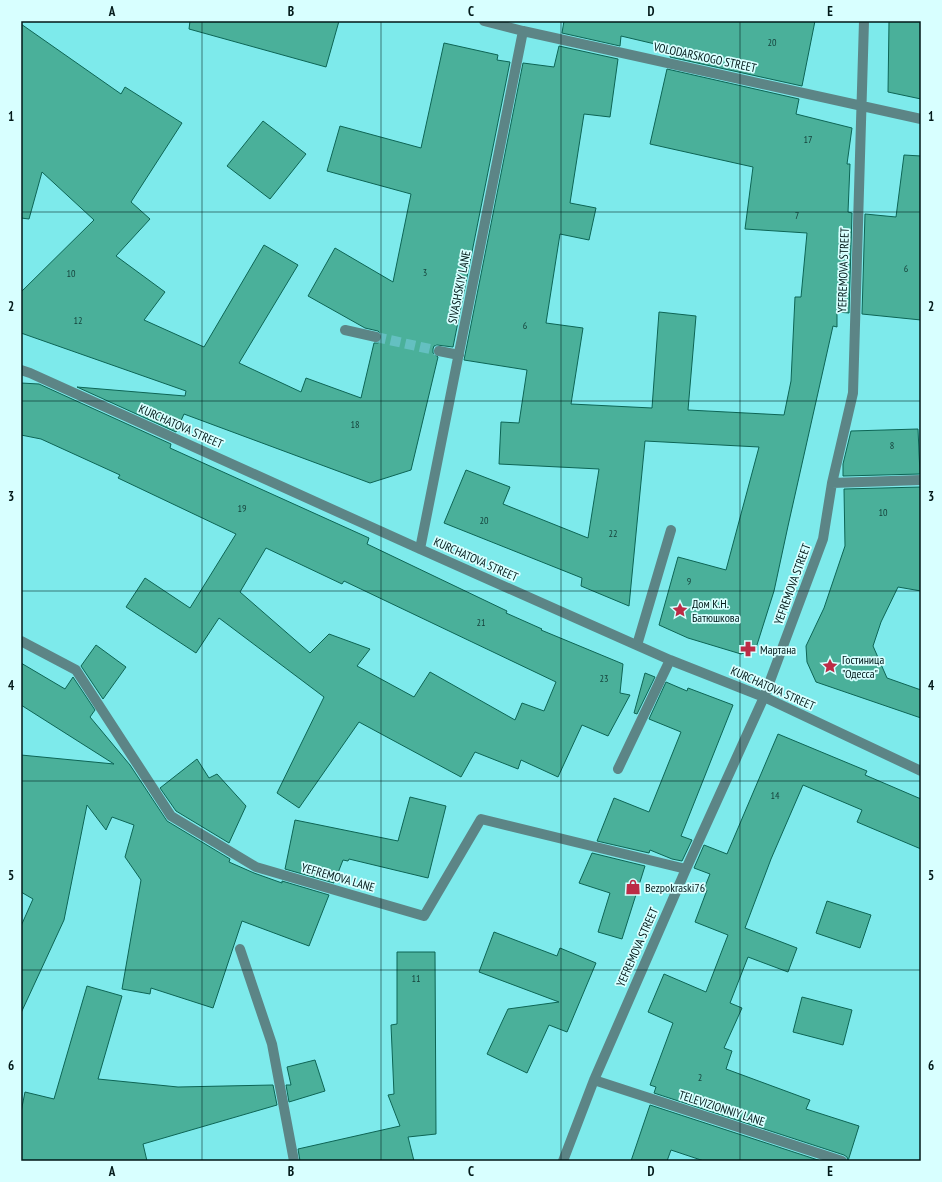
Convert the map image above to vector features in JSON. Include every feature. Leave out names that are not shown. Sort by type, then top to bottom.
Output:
[{"type":"street","name":"VOLODARSKOGO STREET","points":[[484,21],[523,31],[921,119]]},
{"type":"street","name":"YEFREMOVA STREET","points":[[563,1161],[594,1080],[686,869],[764,697],[823,539],[832,483],[853,393],[864,21]]},
{"type":"street","name":"SIVASHSKIY LANE","points":[[420,549],[523,31]]},
{"type":"street","points":[[345,330],[376,338]]},
{"type":"street","points":[[439,351],[459,355]]},
{"type":"street","name":"KURCHATOVA STREET","points":[[21,370],[38,376],[420,549],[670,660],[764,697],[921,771]]},
{"type":"street","points":[[832,483],[921,480]]},
{"type":"street","points":[[637,645],[671,530]]},
{"type":"street","name":"YEFREMOVA LANE","points":[[21,642],[76,670],[171,816],[256,867],[424,916],[481,819],[686,869]]},
{"type":"street","points":[[618,769],[670,660]]},
{"type":"street","points":[[240,949],[272,1044],[294,1161]]},
{"type":"street","name":"TELEVIZIONNIY LANE","points":[[594,1080],[842,1161]]},
{"type":"building","points":[[190,21],[339,21],[326,67],[189,29]]},
{"type":"building","points":[[564,21],[815,21],[802,86],[670,57],[672,48],[621,36],[620,46],[562,33]]},
{"type":"building","points":[[889,21],[921,21],[921,99],[888,92]]},
{"type":"building","points":[[21,24],[121,94],[125,87],[182,123],[131,202],[150,219],[116,256],[165,292],[144,320],[204,347],[264,245],[298,265],[239,363],[301,392],[306,378],[361,398],[374,343],[381,341],[382,335],[378,331],[365,328],[308,296],[335,248],[393,282],[411,194],[327,171],[340,126],[421,148],[444,43],[498,55],[497,60],[510,62],[453,347],[434,346],[433,353],[438,357],[411,470],[370,483],[184,414],[176,432],[77,387],[185,396],[186,391],[21,333],[21,292],[94,220],[42,172],[29,219],[21,218]]},
{"type":"building","points":[[559,46],[618,59],[610,117],[584,114],[570,203],[596,208],[589,240],[560,234],[546,323],[583,328],[571,404],[652,408],[659,312],[696,316],[688,410],[784,415],[791,381],[795,297],[801,297],[807,233],[745,229],[753,167],[650,144],[667,69],[799,99],[796,114],[852,128],[847,164],[850,164],[848,212],[852,213],[849,313],[837,312],[837,327],[833,326],[774,591],[756,648],[741,654],[688,638],[659,625],[678,557],[726,570],[759,447],[645,441],[629,606],[581,586],[582,578],[444,523],[466,470],[510,487],[503,504],[588,538],[599,469],[499,464],[501,422],[519,423],[527,370],[464,360],[523,63],[554,67]]},
{"type":"building","points":[[263,121],[306,154],[270,199],[227,166]]},
{"type":"building","points":[[904,155],[921,156],[921,320],[862,314],[865,214],[896,217]]},
{"type":"building","points":[[21,383],[39,384],[171,444],[170,448],[369,538],[367,544],[507,611],[506,613],[542,629],[541,630],[623,664],[620,693],[630,695],[608,736],[582,725],[558,777],[521,760],[518,769],[475,752],[461,777],[359,722],[299,808],[277,793],[324,697],[219,618],[196,653],[126,607],[145,578],[190,608],[236,534],[118,478],[120,475],[41,439],[21,435]],"holes":[[[266,548],[342,584],[344,581],[556,682],[544,711],[522,703],[515,720],[430,672],[414,697],[357,666],[370,649],[329,634],[310,653],[240,592]]]},
{"type":"building","points":[[918,429],[920,474],[843,476],[843,464],[851,431]]},
{"type":"building","points":[[921,487],[921,591],[898,587],[881,622],[873,646],[887,678],[921,690],[921,718],[816,682],[807,662],[806,646],[824,608],[845,546],[844,489]]},
{"type":"building","points":[[96,645],[126,667],[103,699],[81,666]]},
{"type":"building","points":[[21,663],[65,689],[73,677],[95,710],[90,717],[130,765],[167,821],[230,859],[229,862],[282,883],[282,881],[329,895],[309,946],[242,921],[213,1008],[151,988],[150,994],[122,989],[141,880],[125,857],[134,825],[112,817],[106,830],[87,805],[64,920],[21,1013],[21,926],[33,899],[21,892],[21,755],[114,764],[21,705]]},
{"type":"building","points":[[645,673],[655,677],[637,714],[634,713]]},
{"type":"building","points":[[666,682],[687,691],[688,688],[733,705],[681,836],[692,840],[682,861],[672,859],[650,850],[649,853],[597,841],[614,798],[649,812],[681,732],[649,719]]},
{"type":"building","points":[[778,734],[867,771],[865,775],[921,799],[921,849],[857,822],[862,810],[803,785],[771,859],[745,928],[797,948],[788,972],[748,957],[730,1003],[742,1008],[724,1048],[732,1051],[726,1069],[810,1100],[806,1109],[859,1126],[848,1161],[847,1157],[844,1155],[654,1093],[656,1087],[650,1085],[673,1023],[648,1012],[664,974],[706,992],[728,935],[695,922],[707,890],[704,889],[710,874],[694,868],[704,845],[727,854]]},
{"type":"building","points":[[197,759],[209,778],[217,774],[246,806],[229,843],[176,811],[160,788]]},
{"type":"building","points":[[410,797],[446,806],[428,878],[349,859],[348,861],[343,860],[334,883],[285,869],[295,820],[398,841]]},
{"type":"building","points":[[592,853],[645,866],[622,939],[598,932],[610,893],[579,883]]},
{"type":"building","points":[[827,901],[871,915],[860,948],[816,933]]},
{"type":"building","points":[[494,932],[557,956],[560,948],[596,963],[567,1032],[549,1025],[527,1073],[487,1054],[508,1009],[559,1002],[479,972]]},
{"type":"building","points":[[397,952],[435,952],[436,1134],[408,1137],[414,1161],[300,1161],[298,1149],[400,1126],[388,1095],[394,1094],[391,1025],[397,1024]]},
{"type":"building","points":[[87,986],[122,996],[98,1079],[178,1087],[273,1085],[277,1105],[143,1144],[147,1161],[21,1161],[21,1112],[25,1092],[54,1099]]},
{"type":"building","points":[[802,997],[852,1010],[843,1045],[793,1032]]},
{"type":"building","points":[[315,1060],[325,1091],[289,1102],[286,1085],[291,1085],[287,1067]]},
{"type":"building","points":[[650,1105],[821,1161],[704,1161],[671,1150],[667,1161],[631,1161]]},
{"type":"tunnel","points":[[376,337],[439,351]]},
{"type":"place","name":"Дом К.Н. Батюшкова","points":[[680,610]]},
{"type":"place","name":"Мартана","points":[[748,649]]},
{"type":"place","name":"Гостиница \"Одесса\"","points":[[830,666]]},
{"type":"place","name":"Bezpokraski76","points":[[633,887]]}]
